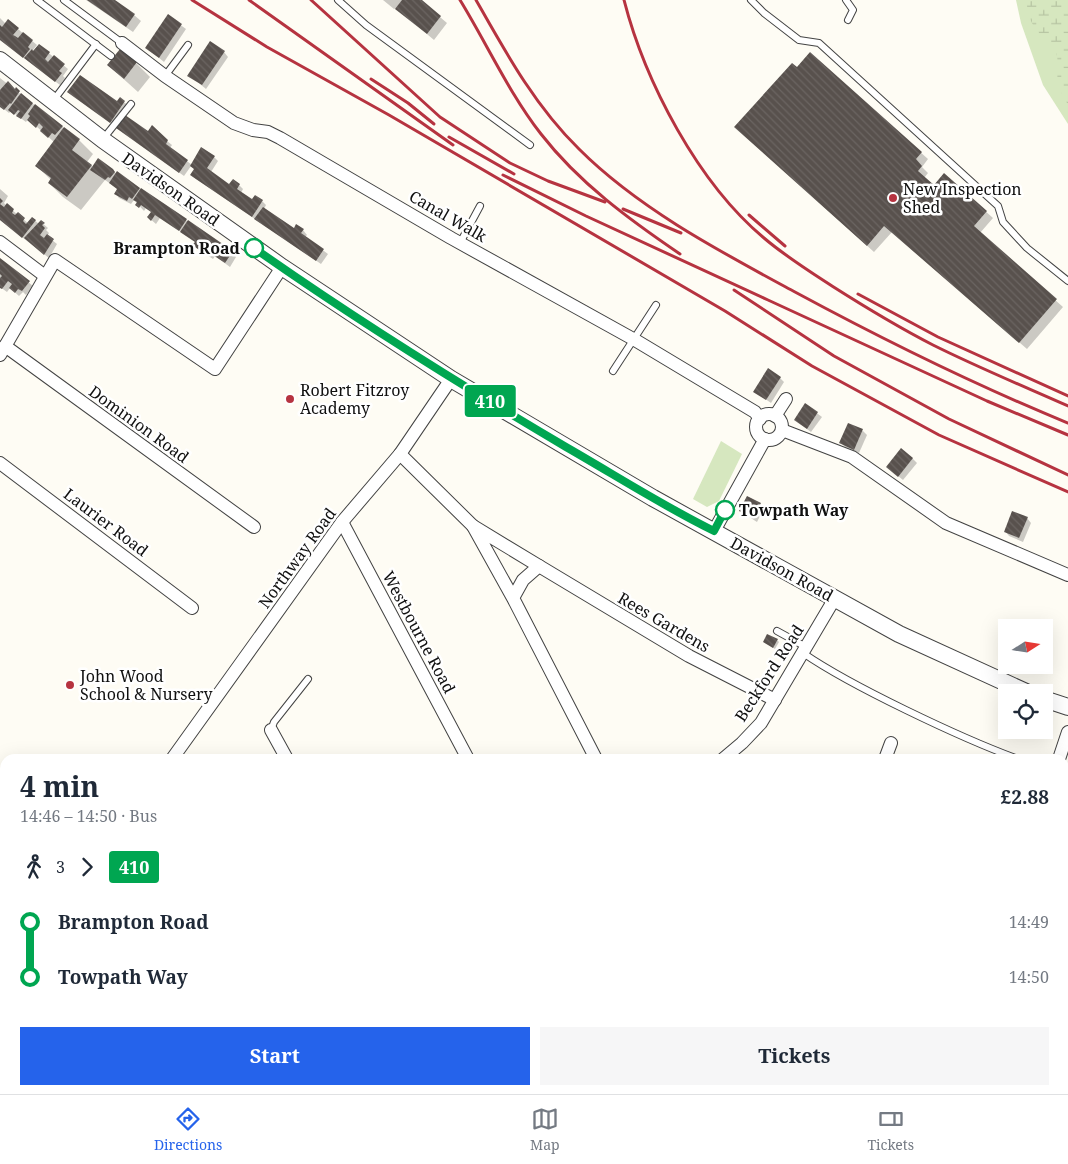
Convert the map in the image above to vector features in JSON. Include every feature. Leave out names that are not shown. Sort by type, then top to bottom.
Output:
[{"type":"street","name":"Canal Walk","points":[[122,43],[165,76],[234,123],[253,130],[268,132],[280,138],[635,340],[754,412],[760,419]]},
{"type":"street","name":"Davidson Road","points":[[0,60],[103,140],[282,267],[451,379],[653,498],[899,634],[1008,684]]},
{"type":"street","points":[[0,242],[45,276]]},
{"type":"street","points":[[3,350],[55,260],[215,369],[282,267]]},
{"type":"street","name":"Dominion Road","points":[[3,350],[254,527]]},
{"type":"street","name":"Northway Road","points":[[176,754],[342,522],[400,454],[451,379]]},
{"type":"street","points":[[775,416],[786,399]]},
{"type":"street","points":[[767,415],[775,416],[781,422],[782,430],[775,438],[765,439],[757,430],[760,419],[767,415]]},
{"type":"street","points":[[782,430],[852,457],[946,523],[1068,575]]},
{"type":"street","points":[[714,531],[765,439]]},
{"type":"street","name":"Rees Gardens","points":[[400,454],[473,526],[689,656],[775,700]]},
{"type":"street","name":"Laurier Road","points":[[0,463],[192,608]]},
{"type":"street","name":"Westbourne Road","points":[[342,522],[465,754]]},
{"type":"street","name":"Rees Gardens","points":[[473,526],[513,598],[593,754]]},
{"type":"street","points":[[513,598],[523,580],[539,566]]},
{"type":"street","name":"Beckford Road","points":[[729,754],[761,722],[835,598]]},
{"type":"street","points":[[1053,702],[1068,707]]},
{"type":"street","points":[[271,730],[284,754]]},
{"type":"street","points":[[1061,754],[1068,732]]},
{"type":"street","points":[[887,754],[891,743]]},
{"type":"lane","points":[[37,0],[111,56]]},
{"type":"lane","points":[[64,0],[122,43]]},
{"type":"lane","points":[[338,0],[366,24],[530,145]]},
{"type":"lane","points":[[751,0],[800,40],[819,43],[998,206],[1003,222],[1027,248],[1068,281]]},
{"type":"lane","points":[[846,0],[853,10],[848,20]]},
{"type":"lane","points":[[52,102],[96,44]]},
{"type":"lane","points":[[165,76],[188,45]]},
{"type":"lane","points":[[103,140],[131,104]]},
{"type":"lane","points":[[460,242],[480,206]]},
{"type":"lane","points":[[614,371],[656,305]]},
{"type":"lane","points":[[777,631],[805,650],[819,664],[874,694],[981,745],[1005,754]]},
{"type":"lane","points":[[271,730],[274,722],[308,679]]},
{"type":"green space","points":[[1016,0],[1068,0],[1068,124],[1043,85],[1021,23]]},
{"type":"green space","points":[[1027,0],[1068,0],[1068,105],[1058,84],[1055,49],[1033,25],[1028,13]]},
{"type":"green space","points":[[721,441],[742,454],[719,501],[707,507],[693,499]]},
{"type":"building","points":[[87,0],[115,0],[135,14],[126,27]]},
{"type":"building","points":[[402,0],[422,0],[441,16],[427,34],[395,9]]},
{"type":"building","points":[[168,14],[182,24],[159,58],[145,48]]},
{"type":"building","points":[[8,19],[19,28],[13,35],[18,38],[23,32],[33,40],[28,47],[30,49],[23,58],[0,40],[0,25],[2,27]]},
{"type":"building","points":[[210,41],[225,51],[202,85],[187,76]]},
{"type":"building","points":[[39,44],[50,52],[45,59],[48,62],[54,55],[65,64],[59,71],[62,73],[55,82],[24,58]]},
{"type":"building","points":[[120,49],[137,62],[124,79],[107,65]]},
{"type":"building","name":"New Inspection Shed","points":[[810,52],[922,152],[916,159],[922,166],[918,171],[934,185],[944,173],[987,211],[974,226],[1057,299],[1019,343],[884,226],[867,246],[734,127],[792,63],[797,67]]},
{"type":"building","points":[[80,75],[117,101],[120,97],[125,101],[110,123],[67,92]]},
{"type":"building","points":[[8,81],[15,89],[16,87],[20,91],[4,110],[0,107],[0,90]]},
{"type":"building","points":[[21,93],[33,103],[21,119],[16,116],[20,111],[18,110],[14,115],[8,110]]},
{"type":"building","points":[[35,104],[63,126],[55,135],[52,133],[48,138],[40,131],[43,127],[39,123],[36,128],[27,120],[30,116],[28,114]]},
{"type":"building","points":[[125,115],[148,131],[152,125],[168,140],[166,144],[188,160],[179,173],[116,128]]},
{"type":"building","points":[[64,127],[80,139],[72,150],[92,165],[67,197],[48,183],[51,178],[35,166]]},
{"type":"building","points":[[201,147],[215,156],[207,168],[229,184],[233,179],[240,184],[237,189],[252,199],[255,195],[263,200],[252,217],[190,175],[194,169],[190,166]]},
{"type":"building","points":[[98,158],[115,172],[110,178],[108,177],[105,180],[90,170]]},
{"type":"building","points":[[117,171],[140,188],[132,199],[129,197],[127,201],[114,194],[117,189],[109,183]]},
{"type":"building","points":[[141,188],[187,219],[179,231],[155,215],[151,221],[147,217],[151,212],[141,205],[139,208],[135,205],[137,202],[133,200]]},
{"type":"building","points":[[7,203],[14,209],[12,213],[15,215],[18,212],[25,218],[23,221],[26,224],[32,217],[36,220],[22,238],[0,220],[0,204],[4,207]]},
{"type":"building","points":[[263,207],[294,228],[296,224],[304,229],[301,233],[324,249],[316,261],[254,219]]},
{"type":"building","points":[[41,220],[45,223],[42,225],[45,228],[40,235],[44,238],[47,234],[54,239],[44,255],[24,238]]},
{"type":"building","points":[[188,220],[233,251],[225,263],[210,253],[208,256],[192,245],[195,242],[180,232]]},
{"type":"building","points":[[0,258],[30,281],[22,291],[18,289],[15,293],[9,288],[12,284],[8,281],[2,289],[0,288],[0,278],[2,276],[0,274]]},
{"type":"building","points":[[768,368],[781,377],[766,400],[753,392]]},
{"type":"building","points":[[805,403],[818,412],[807,429],[794,420]]},
{"type":"building","points":[[848,423],[863,429],[854,450],[839,443]]},
{"type":"building","points":[[901,448],[913,458],[898,477],[886,467]]},
{"type":"building","points":[[747,496],[761,503],[753,518],[739,511]]},
{"type":"building","points":[[1012,511],[1028,517],[1019,538],[1004,532]]},
{"type":"building","points":[[767,634],[778,639],[773,648],[763,642]]},
{"type":"railway","points":[[192,0],[267,47],[389,115],[725,311],[812,366],[939,435],[1068,492]]},
{"type":"railway","points":[[249,0],[453,145]]},
{"type":"railway","points":[[311,0],[440,117],[510,163],[548,181],[605,202]]},
{"type":"railway","points":[[460,0],[508,85],[529,118],[556,152],[588,185],[606,200],[680,254]]},
{"type":"railway","points":[[476,0],[522,78],[563,132],[602,171],[654,210],[738,261],[862,327],[964,378],[1068,423]]},
{"type":"railway","points":[[624,0],[645,64],[677,129],[717,189],[764,238],[815,275],[907,331],[966,361],[1068,406]]},
{"type":"railway","points":[[371,79],[408,103],[434,124]]},
{"type":"railway","points":[[449,137],[514,174]]},
{"type":"railway","points":[[503,175],[586,216],[987,401],[1068,435]]},
{"type":"railway","points":[[623,209],[681,233]]},
{"type":"railway","points":[[749,215],[785,246]]},
{"type":"railway","points":[[734,290],[834,356],[949,419],[1068,475]]},
{"type":"railway","points":[[858,294],[938,337],[1068,396]]},
{"type":"bus line","name":"410","points":[[254,248],[451,379],[653,498],[714,531],[725,510]]},
{"type":"place","name":"New Inspection Shed","points":[[893,198]]},
{"type":"place","name":"Brampton Road","points":[[254,248]]},
{"type":"place","name":"Robert Fitzroy Academy","points":[[290,399]]},
{"type":"place","name":"Towpath Way","points":[[725,510]]},
{"type":"place","name":"John Wood School & Nursery","points":[[70,685]]}]
